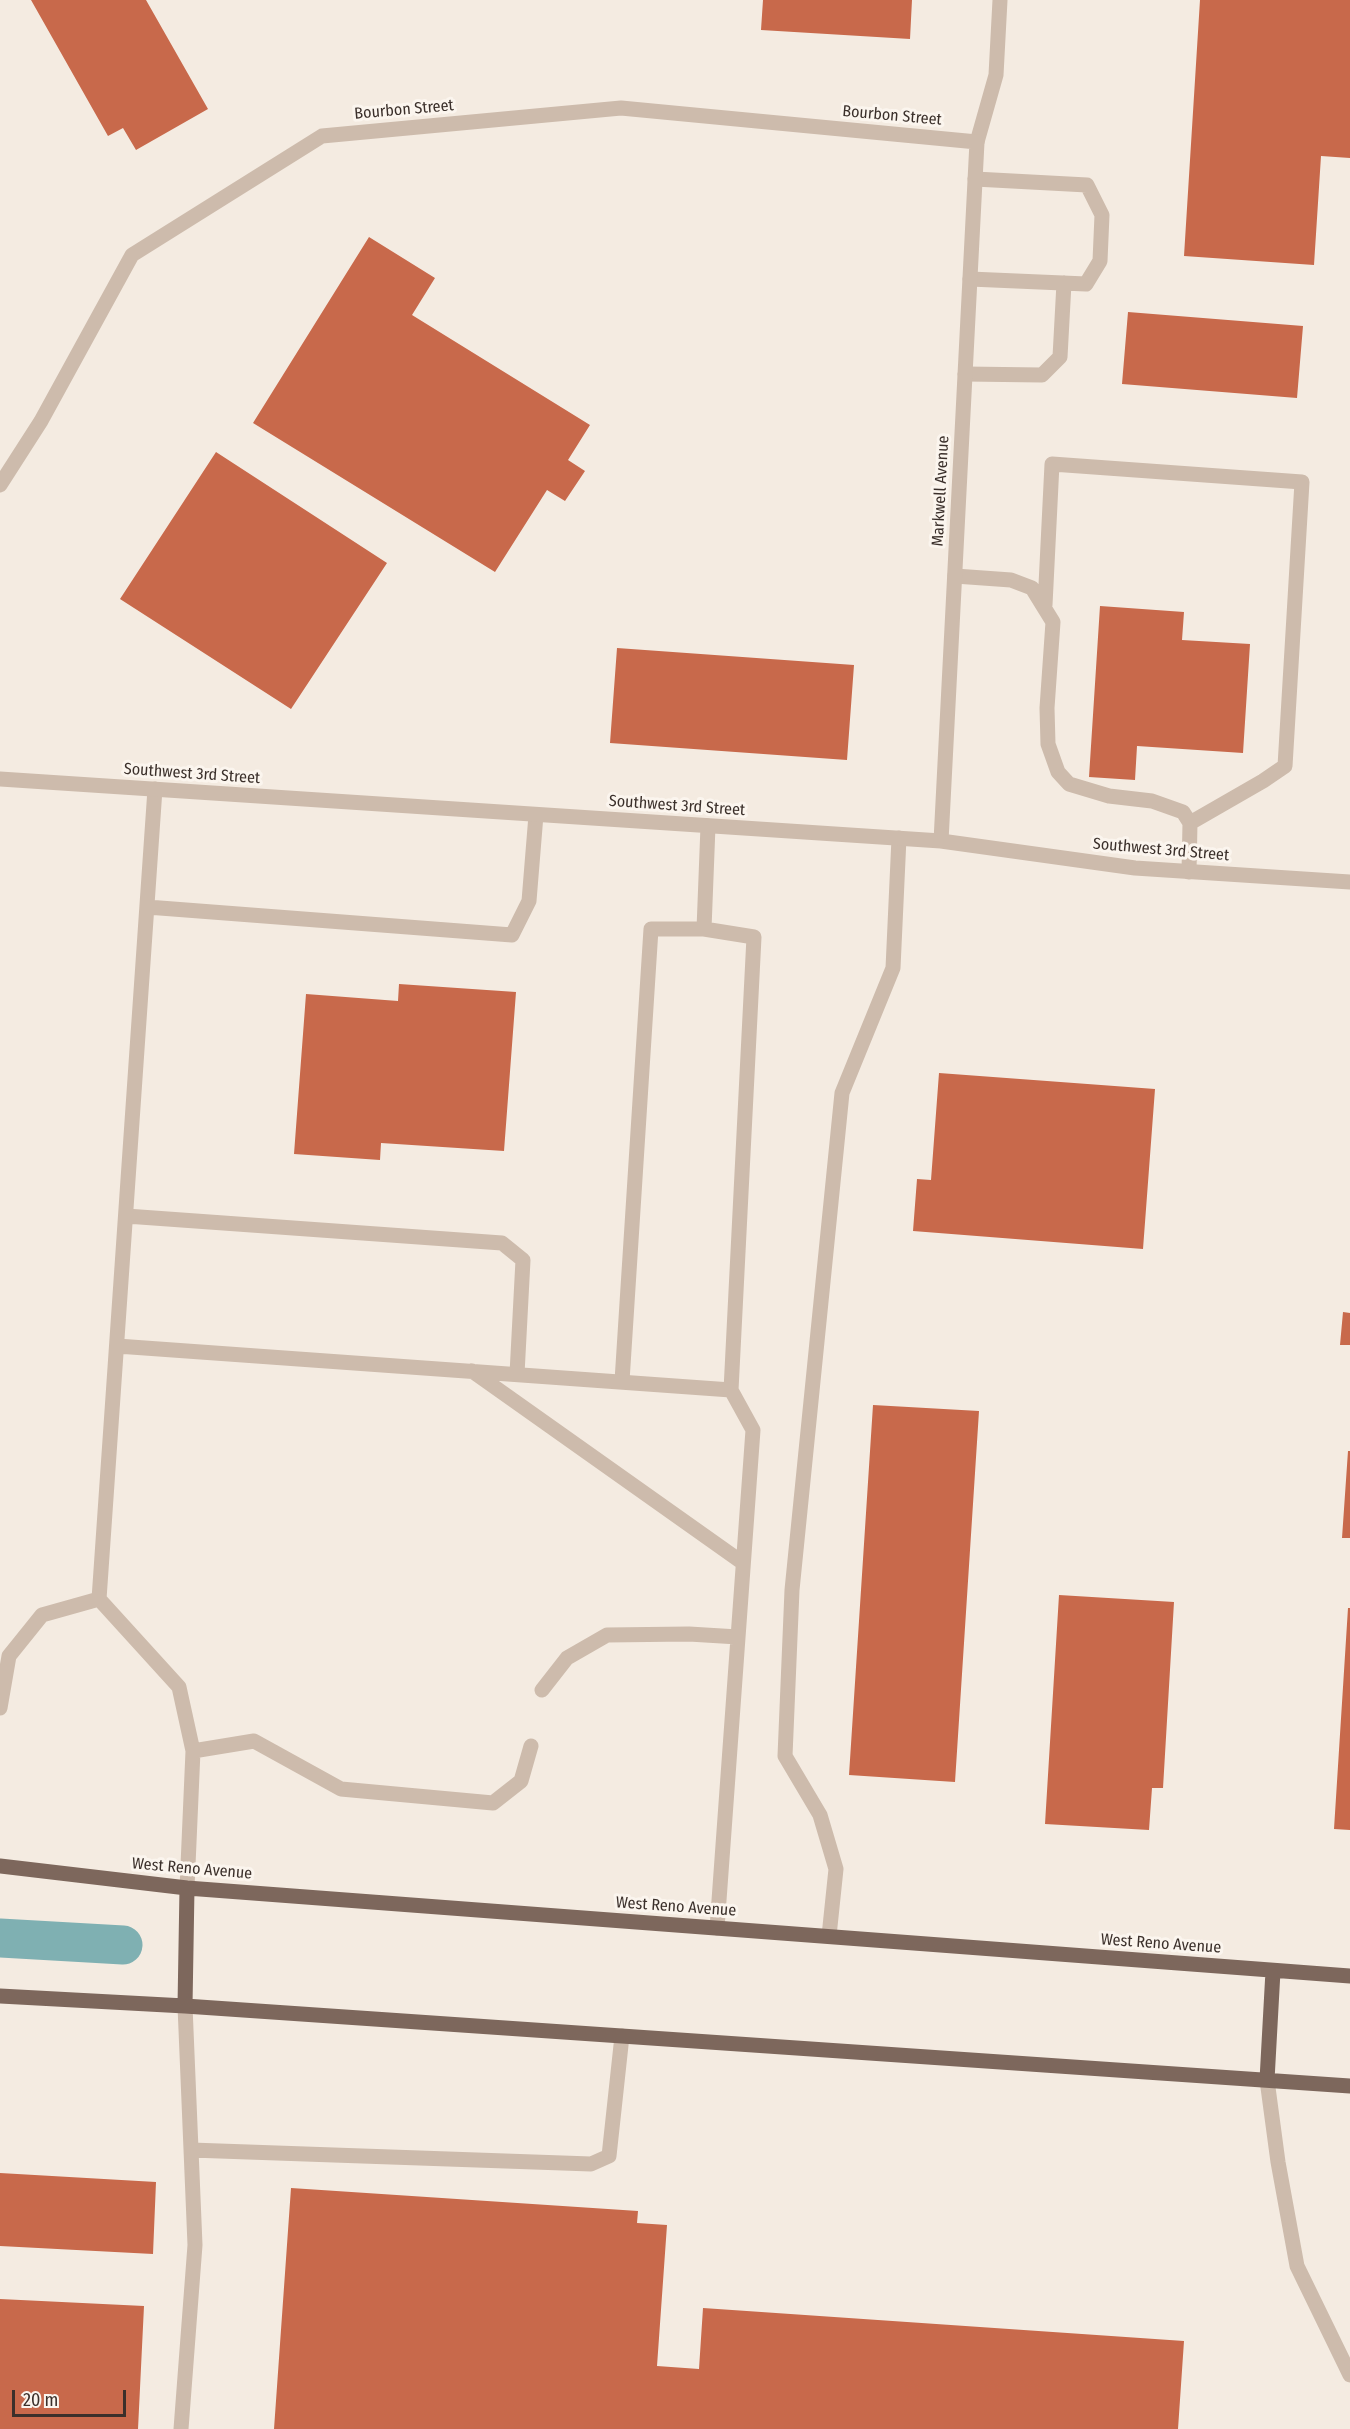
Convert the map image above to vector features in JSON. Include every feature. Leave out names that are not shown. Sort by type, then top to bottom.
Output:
[{"type":"main road","name":"West Reno Avenue","points":[[0,1866],[187,1888],[1350,1976]]},
{"type":"main road","points":[[185,2006],[187,1888]]},
{"type":"main road","points":[[1267,2080],[1273,1971]]},
{"type":"main road","points":[[0,1996],[185,2006],[1350,2086]]},
{"type":"street","name":"Markwell Avenue","points":[[942,841],[977,142],[996,75],[1000,0]]},
{"type":"street","name":"Bourbon Street","points":[[0,485],[41,421],[132,255],[322,136],[621,108],[977,142]]},
{"type":"street","points":[[970,279],[1086,284],[1100,261],[1102,215],[1087,185],[975,179]]},
{"type":"street","points":[[965,374],[1042,375],[1060,357],[1064,283]]},
{"type":"street","points":[[1045,605],[1052,464],[1302,482],[1285,766],[1191,823]]},
{"type":"street","points":[[955,576],[1011,580],[1032,588],[1045,605],[1053,622],[1047,708],[1048,744],[1058,772],[1069,784],[1109,796],[1152,801],[1184,812],[1191,823],[1189,872]]},
{"type":"street","name":"Southwest 3rd Street","points":[[0,779],[942,841],[1135,868],[1350,882]]},
{"type":"street","points":[[155,789],[99,1599],[180,1687],[193,1751],[187,1888]]},
{"type":"street","points":[[147,907],[512,935],[529,901],[536,815]]},
{"type":"street","points":[[704,929],[708,826]]},
{"type":"street","points":[[829,1936],[836,1869],[820,1815],[785,1756],[792,1590],[842,1093],[893,968],[899,838]]},
{"type":"street","points":[[622,1381],[651,929],[704,929],[754,937],[731,1390],[753,1430],[717,1928]]},
{"type":"street","points":[[126,1216],[502,1243],[523,1260],[517,1374]]},
{"type":"street","points":[[117,1346],[731,1390]]},
{"type":"street","points":[[472,1371],[743,1563]]},
{"type":"street","points":[[0,1708],[9,1656],[42,1615],[99,1599]]},
{"type":"street","points":[[542,1690],[567,1658],[607,1635],[689,1634],[738,1637]]},
{"type":"street","points":[[193,1751],[254,1741],[340,1790],[493,1803],[521,1781],[531,1746]]},
{"type":"street","points":[[181,2429],[195,2245],[185,2006]]},
{"type":"street","points":[[192,2150],[591,2164],[609,2156],[622,2036]]},
{"type":"street","points":[[1267,2080],[1278,2162],[1297,2266],[1350,2375]]},
{"type":"building","points":[[31,0],[146,0],[208,109],[136,150],[123,128],[108,136]]},
{"type":"building","points":[[763,0],[912,0],[910,39],[761,30]]},
{"type":"building","points":[[1200,0],[1350,0],[1350,158],[1321,156],[1314,265],[1184,256]]},
{"type":"building","points":[[369,237],[435,278],[412,315],[590,425],[568,460],[585,471],[565,501],[547,490],[495,572],[253,423]]},
{"type":"building","points":[[1128,312],[1303,326],[1297,398],[1122,384]]},
{"type":"building","points":[[216,452],[387,563],[291,709],[120,599]]},
{"type":"building","points":[[1100,606],[1184,612],[1182,640],[1250,644],[1243,753],[1137,746],[1135,780],[1089,777]]},
{"type":"building","points":[[617,648],[854,665],[847,760],[610,743]]},
{"type":"building","points":[[399,984],[516,992],[504,1151],[381,1143],[380,1160],[294,1154],[306,994],[398,1001]]},
{"type":"building","points":[[939,1073],[1155,1089],[1143,1249],[913,1231],[917,1179],[931,1180]]},
{"type":"building","points":[[1343,1312],[1350,1313],[1350,1345],[1340,1345]]},
{"type":"building","points":[[873,1405],[979,1411],[955,1782],[849,1775]]},
{"type":"building","points":[[1348,1451],[1350,1451],[1350,1538],[1342,1538]]},
{"type":"building","points":[[1059,1595],[1174,1602],[1163,1788],[1152,1788],[1149,1830],[1045,1824]]},
{"type":"building","points":[[1348,1608],[1350,1608],[1350,1830],[1334,1829]]},
{"type":"building","points":[[0,2173],[156,2182],[153,2254],[0,2246]]},
{"type":"building","points":[[291,2188],[638,2211],[637,2223],[667,2225],[657,2366],[699,2369],[703,2308],[1184,2341],[1178,2429],[274,2429]]},
{"type":"building","points":[[0,2299],[144,2306],[138,2429],[0,2429]]},
{"type":"waterway","points":[[0,1938],[123,1945]]}]
